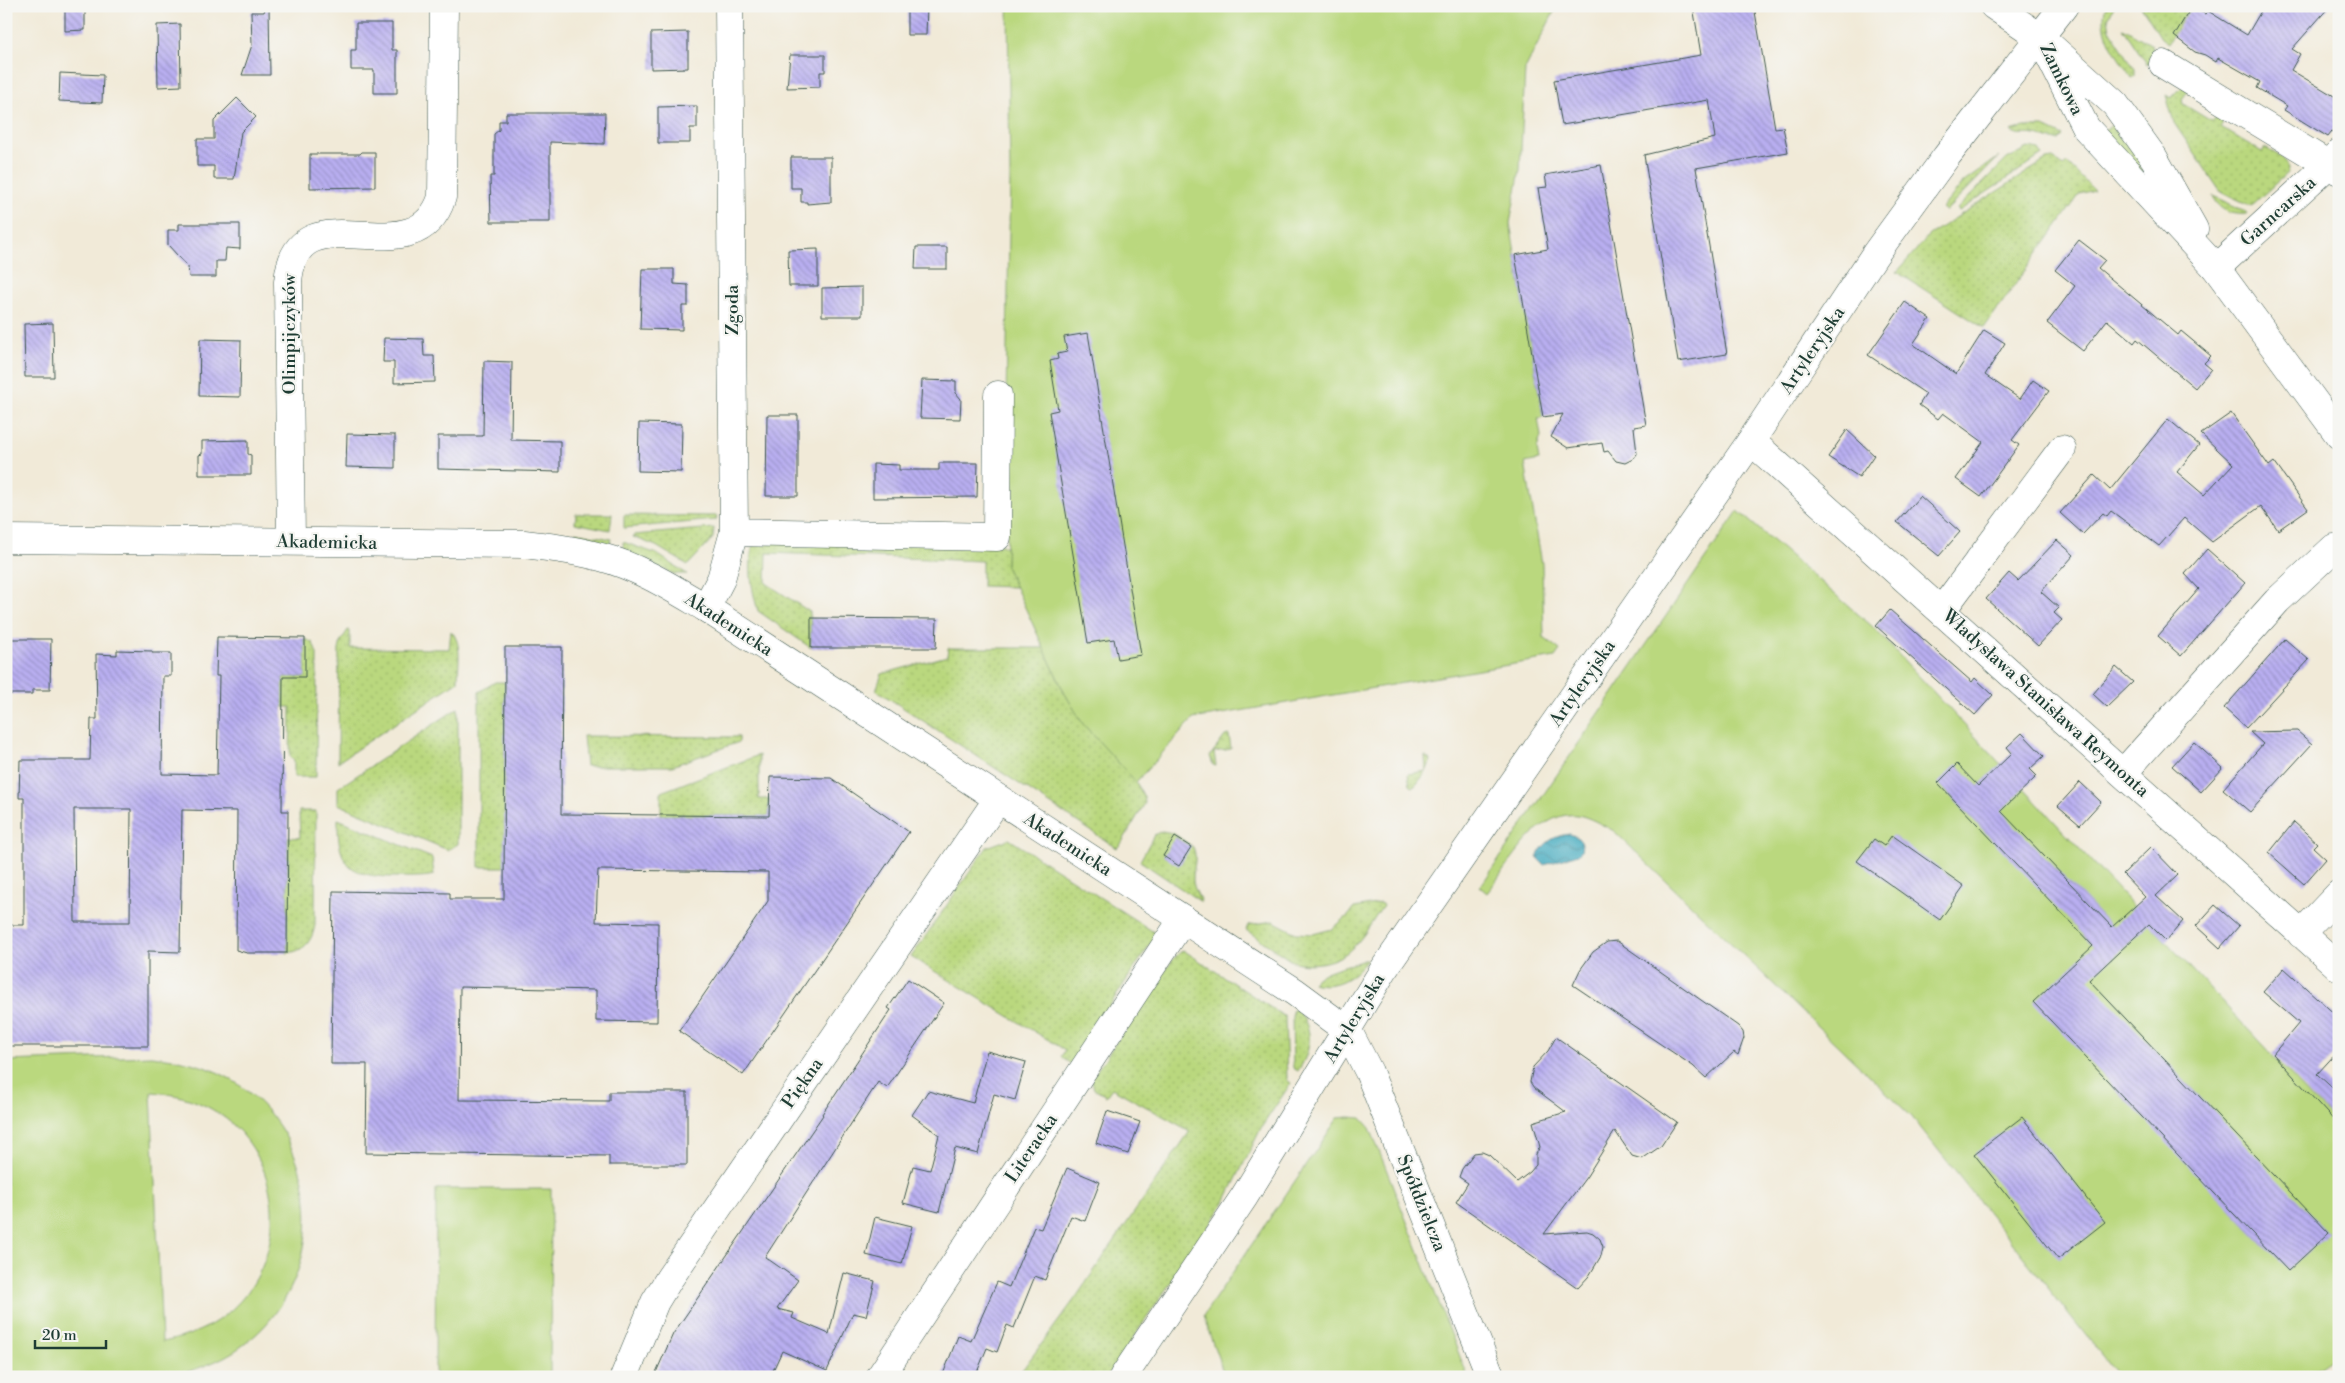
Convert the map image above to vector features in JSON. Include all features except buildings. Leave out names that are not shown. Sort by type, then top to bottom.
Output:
[{"type":"street","name":"Olimpijczyków","points":[[291,541],[288,282],[292,257],[302,245],[314,237],[399,234],[417,231],[430,222],[438,211],[442,197],[444,6]]},
{"type":"street","name":"Zgoda","points":[[706,608],[721,579],[734,532],[730,6]]},
{"type":"street","points":[[1994,6],[2040,37]]},
{"type":"street","name":"Artyleryjska","points":[[1124,1377],[1244,1197],[1348,1031],[1386,966],[1751,440],[1876,253],[1946,157],[2064,6]]},
{"type":"street","name":"Zamkowa","points":[[2040,37],[2115,104],[2154,158],[2216,268]]},
{"type":"street","name":"Zamkowa","points":[[2040,37],[2086,128],[2216,268],[2339,435]]},
{"type":"street","points":[[2163,64],[2335,163]]},
{"type":"street","name":"Garncarska","points":[[2216,268],[2335,163]]},
{"type":"street","points":[[734,532],[997,537],[998,395]]},
{"type":"street","name":"Władysława Stanisława Reymonta","points":[[1751,440],[2124,772],[2339,967]]},
{"type":"street","points":[[1942,610],[2062,449]]},
{"type":"street","name":"Akademicka","points":[[6,539],[524,544],[575,550],[628,566],[661,581],[706,608],[1313,1004],[1348,1031]]},
{"type":"street","points":[[2124,772],[2277,601],[2334,548]]},
{"type":"street","name":"Piękna","points":[[624,1377],[655,1302],[669,1279],[998,799]]},
{"type":"street","points":[[2301,934],[2339,894]]},
{"type":"street","name":"Literacka","points":[[880,1377],[1183,919]]},
{"type":"street","name":"Spółdzielcza","points":[[1348,1031],[1373,1081],[1491,1377]]},
{"type":"green space","points":[[1008,6],[1557,6],[1525,69],[1520,170],[1510,223],[1543,417],[1538,418],[1541,436],[1537,449],[1539,460],[1525,463],[1542,564],[1544,638],[1560,650],[1555,657],[1193,719],[1136,782],[1083,724],[1064,692],[1006,566],[1007,523],[1004,514],[1010,177]]},
{"type":"green space","points":[[2106,6],[2114,6],[2108,19],[2110,30],[2135,69],[2135,76],[2132,78],[2107,35],[2104,25]]},
{"type":"green space","points":[[2141,6],[2191,6],[2168,43],[2161,38]]},
{"type":"green space","points":[[2123,28],[2152,45],[2154,54],[2147,64]]},
{"type":"green space","points":[[2183,86],[2189,90],[2182,99],[2183,104],[2211,121],[2216,117],[2222,121],[2220,127],[2262,152],[2265,148],[2273,152],[2287,164],[2287,173],[2251,206],[2220,191],[2174,123],[2166,95],[2171,98]]},
{"type":"green space","points":[[2116,122],[2174,208],[2101,134]]},
{"type":"green space","points":[[2025,127],[2044,127],[2063,136],[2059,140],[2053,140],[2035,135],[2017,134],[2011,131]]},
{"type":"green space","points":[[2028,148],[2039,150],[2042,155],[1959,211],[1957,209],[2007,159]]},
{"type":"green space","points":[[1999,157],[1946,211],[1942,208],[1964,182]]},
{"type":"green space","points":[[2053,159],[2063,166],[2067,163],[2094,190],[2080,194],[1984,328],[1897,272],[1929,235],[2046,160]]},
{"type":"green space","points":[[2213,196],[2245,211],[2247,214],[2226,211],[2218,205]]},
{"type":"green space","points":[[1738,511],[1873,627],[2339,1127],[2339,1353],[2304,1377],[2119,1377],[1912,1117],[1614,831],[1582,816],[1567,815],[1553,820],[1539,828],[1527,840],[1487,893],[1480,887]]},
{"type":"green space","points":[[576,514],[612,514],[610,530],[575,523]]},
{"type":"green space","points":[[624,515],[717,516],[716,520],[624,528]]},
{"type":"green space","points":[[714,528],[713,538],[688,565],[656,546],[633,537],[634,535]]},
{"type":"green space","points":[[575,532],[611,539],[609,547],[576,537]]},
{"type":"green space","points":[[755,538],[1001,545],[1007,547],[1006,566],[1016,587],[982,586],[982,561],[767,553],[766,583],[810,612],[811,648],[758,611],[751,575],[751,557]]},
{"type":"green space","points":[[623,542],[657,554],[687,574],[674,574],[624,552]]},
{"type":"green space","points":[[348,630],[350,631],[350,648],[449,649],[451,631],[455,636],[458,648],[458,681],[338,762],[339,650],[341,641]]},
{"type":"green space","points":[[305,639],[313,643],[317,654],[316,777],[294,777],[294,760],[290,756],[291,707],[283,707],[283,677],[305,677]]},
{"type":"green space","points":[[948,648],[1044,648],[1064,692],[1136,782],[1144,797],[1145,803],[1117,848],[876,690],[882,674],[947,656]]},
{"type":"green space","points":[[495,682],[505,682],[505,867],[479,867],[479,692]]},
{"type":"green space","points":[[458,708],[458,844],[448,850],[338,804],[338,788]]},
{"type":"green space","points":[[1229,735],[1231,749],[1214,752],[1216,766],[1213,765],[1210,756],[1225,736]]},
{"type":"green space","points":[[583,736],[739,737],[739,742],[672,766],[586,766]]},
{"type":"green space","points":[[759,755],[759,799],[769,799],[769,816],[661,815],[661,792]]},
{"type":"green space","points":[[1425,756],[1430,760],[1426,771]]},
{"type":"green space","points":[[1426,771],[1415,786],[1412,787],[1408,774]]},
{"type":"green space","points":[[299,811],[316,811],[315,925],[312,936],[307,944],[299,950],[287,953],[288,837],[300,838]]},
{"type":"green space","points":[[338,819],[432,858],[434,875],[424,877],[379,876],[356,871],[343,857],[338,834]]},
{"type":"green space","points":[[1162,831],[1173,833],[1193,847],[1195,859],[1193,882],[1201,902],[1140,861],[1154,835]]},
{"type":"green space","points":[[1009,839],[1157,934],[1071,1064],[1061,1057],[1065,1050],[911,957],[987,847]]},
{"type":"green space","points":[[1381,903],[1383,906],[1355,946],[1337,958],[1321,963],[1305,964],[1290,960],[1246,930],[1248,925],[1273,921],[1296,933],[1313,934],[1332,929],[1349,915],[1354,908]]},
{"type":"green space","points":[[1183,950],[1285,1017],[1287,1080],[1291,1083],[1261,1128],[1225,1202],[1107,1377],[1017,1377],[1074,1300],[1190,1131],[1112,1088],[1106,1096],[1094,1089],[1091,1079],[1174,958]]},
{"type":"green space","points":[[1367,960],[1361,967],[1342,981],[1328,985],[1312,983],[1322,974]]},
{"type":"green space","points":[[1295,1009],[1306,1023],[1309,1038],[1306,1055],[1298,1071],[1293,1068],[1292,1011]]},
{"type":"green space","points":[[151,1056],[171,1059],[200,1065],[218,1072],[260,1102],[284,1134],[300,1170],[306,1208],[304,1246],[293,1283],[272,1317],[242,1346],[225,1357],[207,1365],[169,1377],[6,1377],[6,1061]],"holes":[[[151,1092],[202,1104],[239,1131],[263,1168],[272,1210],[267,1253],[247,1293],[212,1324],[162,1342]]]},
{"type":"green space","points":[[1338,1118],[1361,1118],[1370,1128],[1468,1377],[1225,1377],[1203,1316]]},
{"type":"green space","points":[[436,1189],[551,1189],[550,1377],[435,1377]]},
{"type":"water","points":[[1570,834],[1577,837],[1582,843],[1581,851],[1578,854],[1544,865],[1537,858],[1542,848],[1554,838]]}]
